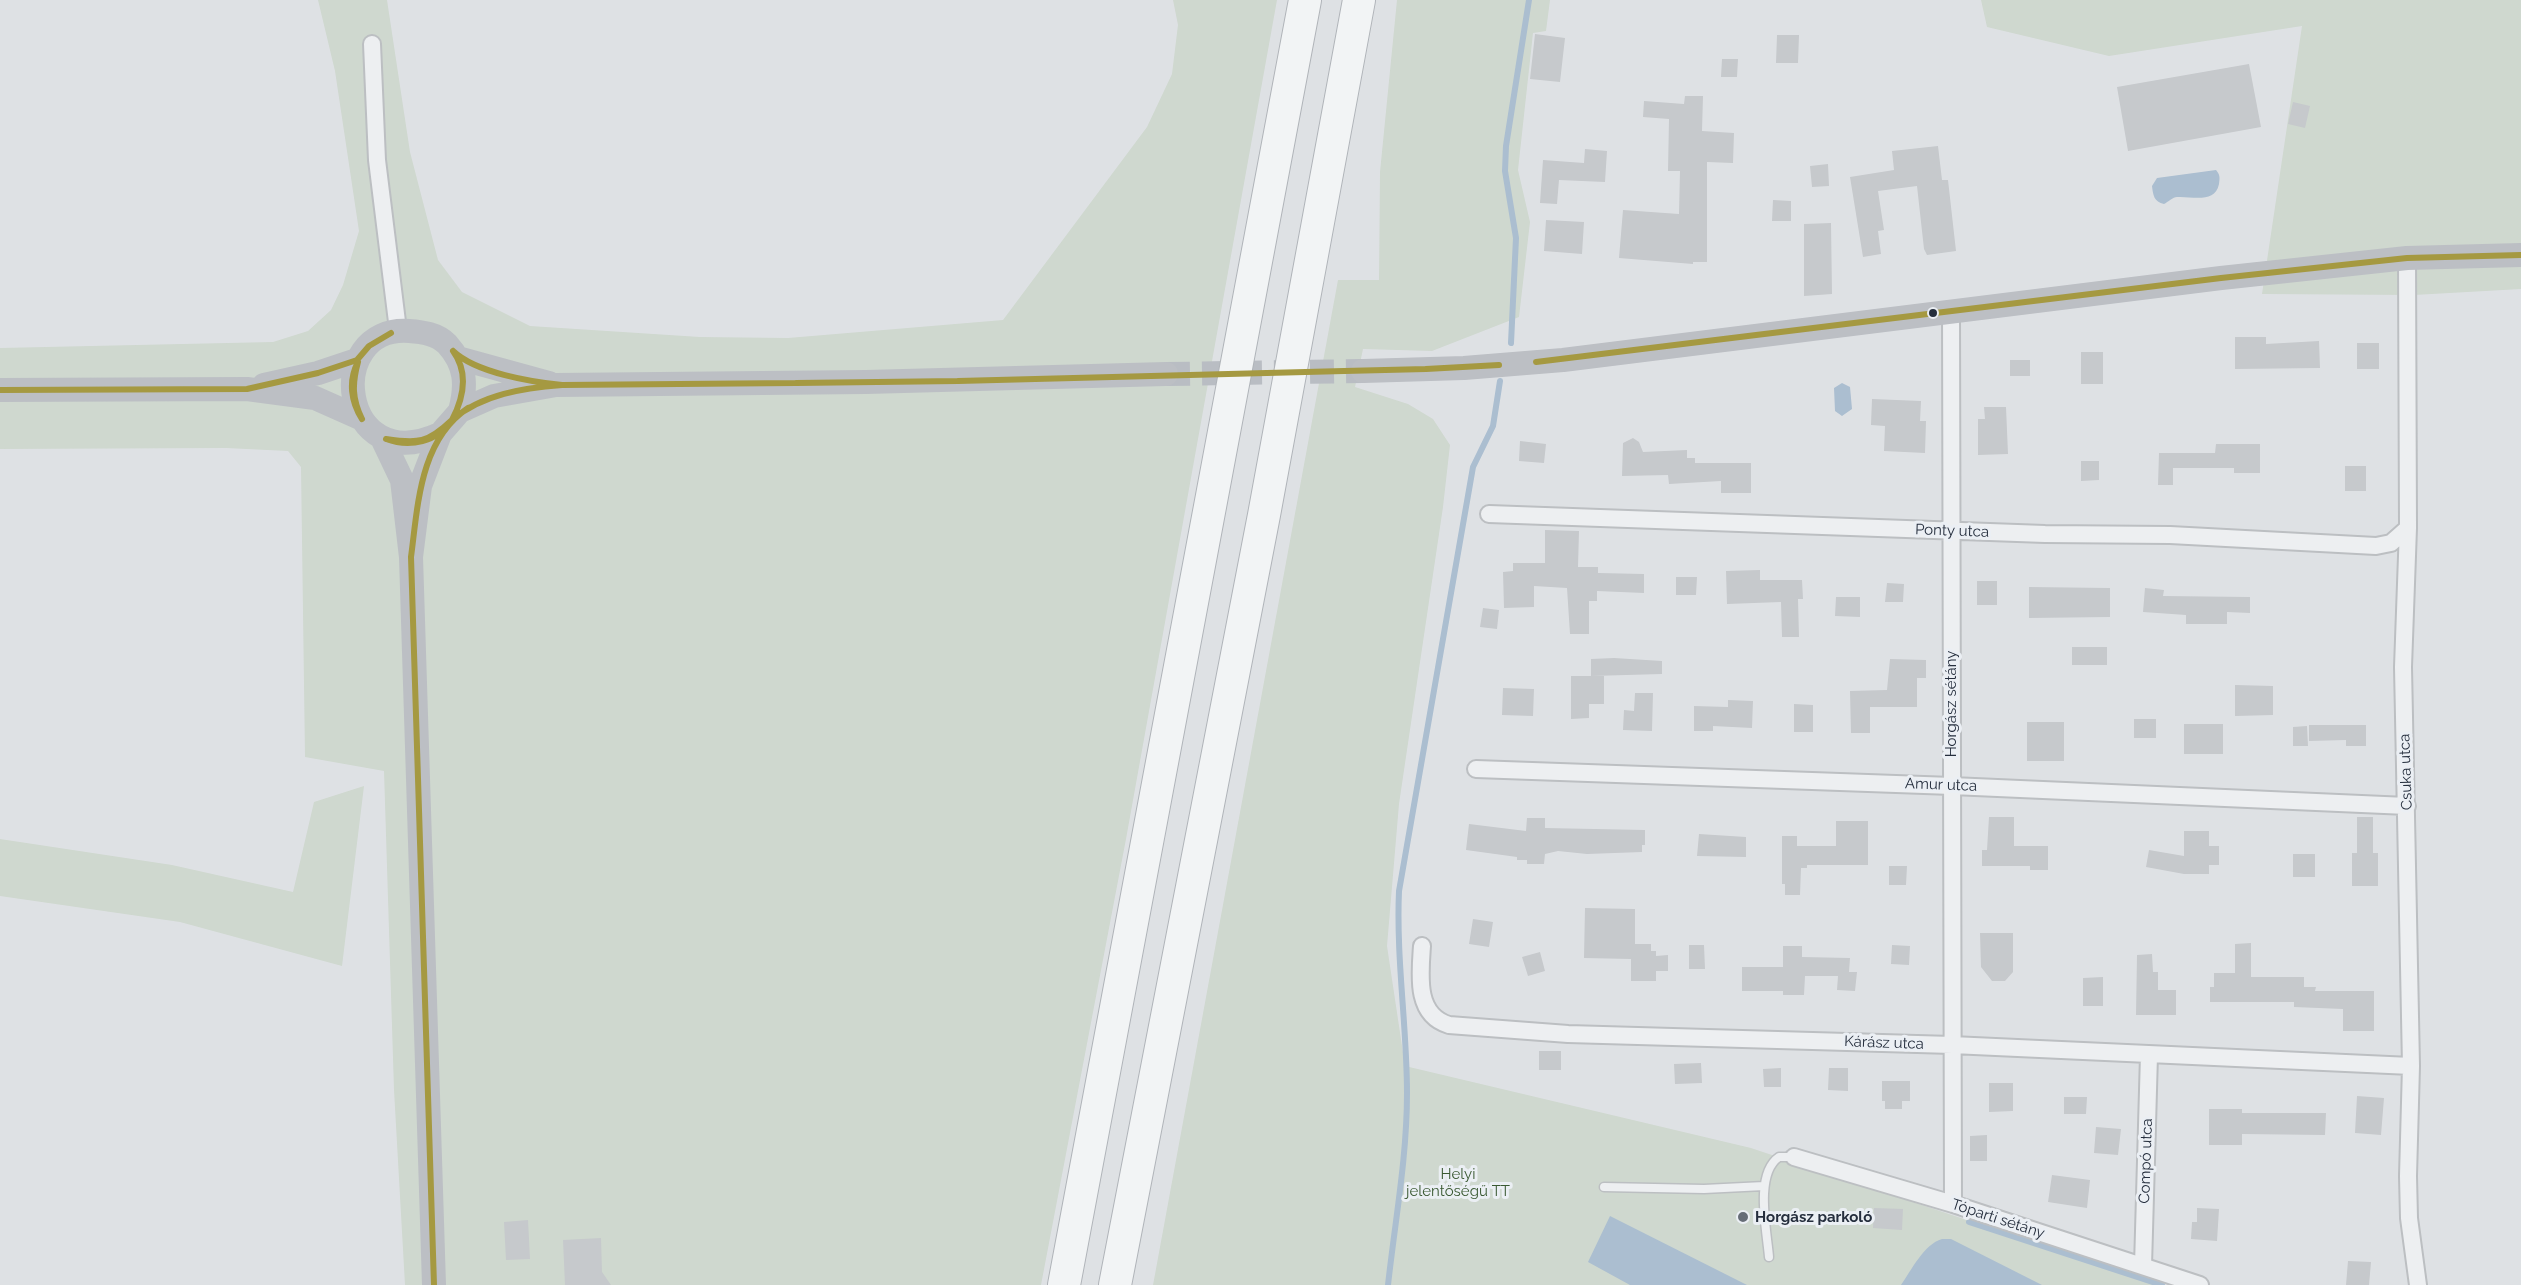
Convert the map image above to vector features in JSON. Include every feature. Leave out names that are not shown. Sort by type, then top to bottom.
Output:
[{"type":"highway","points":[[1064,1285],[1305,0]]},
{"type":"highway","points":[[1115,1285],[1266,503],[1359,0]]},
{"type":"main road","points":[[1363,371],[1464,368],[1563,360],[1951,311],[2407,258],[2521,255]]},
{"type":"main road","points":[[247,389],[318,373],[357,360],[380,337],[398,330],[427,332],[445,342],[458,358],[466,379],[460,411]]},
{"type":"main road","points":[[458,358],[556,385]]},
{"type":"main road","points":[[357,360],[351,379],[352,399],[360,418],[369,429],[382,438],[402,444],[422,443],[440,434]]},
{"type":"main road","points":[[411,557],[420,486],[440,434],[460,411],[494,396],[556,385],[866,382],[1166,374]]},
{"type":"main road","points":[[0,390],[247,389],[315,398],[360,418]]},
{"type":"main road","points":[[382,438],[402,480],[411,557],[434,1285]]},
{"type":"street","points":[[372,44],[377,160],[398,330]]},
{"type":"street","name":"Csuka utca","points":[[2407,258],[2408,528],[2403,667],[2411,1066],[2408,1187],[2411,1240],[2418,1285]]},
{"type":"street","name":"Horgász sétány","points":[[1951,311],[1953,1204]]},
{"type":"street","name":"Ponty utca","points":[[1489,514],[1951,531],[2170,535],[2376,546],[2391,543],[2408,528]]},
{"type":"street","name":"Amur utca","points":[[1476,769],[1952,786],[2407,806]]},
{"type":"street","name":"Kárász utca","points":[[1422,946],[1421,972],[1426,1007],[1437,1022],[1449,1025],[1568,1034],[1952,1045],[2411,1066]]},
{"type":"street","name":"Compó utca","points":[[2143,1266],[2149,1055]]},
{"type":"street","name":"Tóparti sétány","points":[[1794,1157],[1953,1204],[2200,1285]]},
{"type":"lane","points":[[1769,1257],[1764,1186],[1767,1170],[1779,1157],[1794,1157]]},
{"type":"lane","points":[[1604,1187],[1704,1189],[1764,1186]]},
{"type":"green space","points":[[318,0],[387,0],[410,152],[438,260],[462,292],[530,326],[700,337],[788,338],[1003,320],[1147,127],[1172,74],[1178,25],[1173,0],[1277,0],[1126,839],[1041,1285],[405,1285],[394,1090],[384,771],[305,757],[301,467],[288,451],[226,448],[0,449],[0,348],[273,342],[308,331],[331,310],[343,285],[359,231],[335,71]]},
{"type":"green space","name":"Helyi jelentőségű TT","points":[[1397,0],[1550,0],[1546,31],[1533,33],[1518,170],[1530,222],[1519,317],[1432,351],[1363,349],[1355,387],[1408,404],[1433,419],[1450,445],[1399,804],[1387,946],[1405,1066],[1751,1148],[2162,1285],[1153,1285],[1338,280],[1379,280],[1380,172]]},
{"type":"green space","points":[[1981,0],[2521,0],[2521,289],[2414,295],[2262,294],[2302,26],[2109,56],[1987,27]]},
{"type":"green space","points":[[364,786],[342,966],[180,922],[0,896],[0,839],[172,865],[293,892],[314,802]]},
{"type":"water","points":[[2216,170],[2219,184],[2217,190],[2208,197],[2175,197],[2164,204],[2155,198],[2152,186],[2157,178]]},
{"type":"water","points":[[1842,383],[1850,387],[1852,409],[1842,416],[1835,411],[1834,388]]},
{"type":"water","points":[[1610,1216],[1747,1285],[1630,1285],[1588,1262]]},
{"type":"water","points":[[1942,1239],[1951,1239],[2042,1285],[1901,1285],[1929,1246]]},
{"type":"building","points":[[1535,34],[1565,38],[1560,82],[1530,79]]},
{"type":"building","points":[[1777,35],[1799,35],[1798,63],[1776,63]]},
{"type":"building","points":[[1722,59],[1738,59],[1737,77],[1721,77]]},
{"type":"building","points":[[2249,64],[2261,127],[2128,151],[2117,87]]},
{"type":"building","points":[[1685,96],[1703,96],[1702,131],[1734,133],[1733,163],[1707,162],[1707,262],[1693,262],[1693,264],[1619,258],[1623,210],[1679,214],[1680,171],[1668,171],[1669,119],[1643,117],[1644,101],[1684,104]]},
{"type":"building","points":[[2293,102],[2310,106],[2305,128],[2288,124]]},
{"type":"building","points":[[1938,146],[1942,180],[1948,180],[1956,251],[1927,255],[1924,249],[1917,186],[1878,191],[1884,230],[1878,231],[1881,254],[1863,257],[1850,177],[1894,170],[1892,151]]},
{"type":"building","points":[[1585,149],[1607,151],[1605,182],[1559,180],[1557,204],[1540,203],[1543,160],[1584,163]]},
{"type":"building","points":[[1828,164],[1829,186],[1812,187],[1810,166]]},
{"type":"building","points":[[1773,200],[1791,201],[1791,221],[1772,221]]},
{"type":"building","points":[[1546,220],[1584,222],[1582,254],[1544,251]]},
{"type":"building","points":[[1831,223],[1832,294],[1804,296],[1804,224]]},
{"type":"building","points":[[2235,337],[2266,337],[2266,344],[2319,341],[2320,368],[2235,369]]},
{"type":"building","points":[[2357,343],[2379,343],[2379,369],[2357,369]]},
{"type":"building","points":[[2081,352],[2103,352],[2103,384],[2081,384]]},
{"type":"building","points":[[2010,360],[2030,360],[2030,376],[2010,376]]},
{"type":"building","points":[[1872,399],[1921,401],[1920,421],[1926,421],[1925,453],[1884,451],[1885,426],[1871,425]]},
{"type":"building","points":[[1984,407],[2006,407],[2008,454],[1978,455],[1978,419],[1985,419]]},
{"type":"building","points":[[1633,438],[1639,442],[1643,452],[1687,450],[1687,458],[1695,458],[1695,463],[1751,463],[1751,493],[1721,493],[1721,481],[1669,484],[1668,475],[1622,476],[1623,443]]},
{"type":"building","points":[[1520,441],[1546,444],[1544,463],[1519,461]]},
{"type":"building","points":[[2216,444],[2260,444],[2260,473],[2234,473],[2234,468],[2173,468],[2173,485],[2158,485],[2159,453],[2215,453]]},
{"type":"building","points":[[2081,461],[2099,461],[2099,480],[2081,481]]},
{"type":"building","points":[[2345,466],[2366,466],[2366,491],[2345,491]]},
{"type":"building","points":[[1545,530],[1579,531],[1578,567],[1598,567],[1598,573],[1644,574],[1644,593],[1597,591],[1597,601],[1589,601],[1589,634],[1570,634],[1567,588],[1534,586],[1534,607],[1504,608],[1503,572],[1513,571],[1513,563],[1545,563]]},
{"type":"building","points":[[1760,570],[1760,580],[1802,580],[1803,599],[1798,599],[1799,637],[1782,637],[1781,602],[1727,604],[1726,571]]},
{"type":"building","points":[[1676,577],[1697,577],[1696,595],[1676,595]]},
{"type":"building","points":[[1977,581],[1997,581],[1997,605],[1977,605]]},
{"type":"building","points":[[1887,583],[1904,584],[1903,602],[1885,602]]},
{"type":"building","points":[[2029,587],[2110,588],[2110,617],[2029,618]]},
{"type":"building","points":[[2145,588],[2164,590],[2163,596],[2250,597],[2250,613],[2227,612],[2227,624],[2186,624],[2186,615],[2143,612]]},
{"type":"building","points":[[1836,597],[1860,597],[1860,617],[1835,616]]},
{"type":"building","points":[[1483,608],[1499,610],[1497,629],[1480,627]]},
{"type":"building","points":[[2072,647],[2107,647],[2107,665],[2072,665]]},
{"type":"building","points":[[1591,659],[1662,661],[1662,674],[1591,676]]},
{"type":"building","points":[[1890,659],[1926,660],[1926,678],[1917,678],[1917,707],[1870,707],[1870,733],[1851,733],[1850,691],[1887,690]]},
{"type":"building","points":[[1571,676],[1604,676],[1604,704],[1589,704],[1589,718],[1571,719]]},
{"type":"building","points":[[2235,685],[2273,686],[2273,715],[2235,716]]},
{"type":"building","points":[[1503,688],[1534,689],[1533,716],[1502,715]]},
{"type":"building","points":[[1635,693],[1653,693],[1652,731],[1623,730],[1624,710],[1634,711]]},
{"type":"building","points":[[1728,700],[1753,701],[1752,728],[1713,726],[1713,731],[1694,731],[1694,706],[1728,707]]},
{"type":"building","points":[[1794,704],[1813,705],[1813,732],[1794,732]]},
{"type":"building","points":[[2134,719],[2156,719],[2156,738],[2134,738]]},
{"type":"building","points":[[2027,722],[2064,722],[2064,761],[2027,761]]},
{"type":"building","points":[[2184,724],[2223,724],[2223,754],[2184,754]]},
{"type":"building","points":[[2309,725],[2366,725],[2366,746],[2346,746],[2346,740],[2309,741]]},
{"type":"building","points":[[2307,726],[2308,746],[2293,746],[2293,727]]},
{"type":"building","points":[[1989,817],[2014,817],[2014,846],[2048,846],[2048,870],[2030,870],[2030,866],[1982,866],[1982,850],[1987,850]]},
{"type":"building","points":[[2357,817],[2373,817],[2373,853],[2378,853],[2378,886],[2352,886],[2352,853],[2357,853]]},
{"type":"building","points":[[1527,818],[1545,818],[1545,828],[1645,830],[1645,845],[1642,845],[1642,852],[1587,854],[1558,851],[1545,854],[1544,864],[1527,864],[1527,860],[1517,860],[1517,857],[1466,850],[1469,824],[1526,831]]},
{"type":"building","points":[[1836,821],[1868,821],[1868,865],[1807,865],[1807,868],[1801,868],[1800,895],[1785,895],[1785,884],[1782,884],[1782,836],[1797,836],[1797,846],[1836,846]]},
{"type":"building","points":[[2184,831],[2209,831],[2209,846],[2219,846],[2219,865],[2209,865],[2209,874],[2184,874],[2146,867],[2149,850],[2184,856]]},
{"type":"building","points":[[1699,834],[1746,837],[1746,857],[1697,856]]},
{"type":"building","points":[[2293,854],[2315,854],[2315,877],[2293,877]]},
{"type":"building","points":[[1889,866],[1907,866],[1906,885],[1889,885]]},
{"type":"building","points":[[1585,908],[1635,909],[1635,944],[1651,944],[1651,951],[1656,951],[1656,956],[1668,955],[1668,971],[1656,971],[1656,981],[1631,981],[1631,959],[1584,958]]},
{"type":"building","points":[[1473,919],[1493,922],[1489,947],[1469,944]]},
{"type":"building","points":[[1980,933],[2013,933],[2013,972],[2005,981],[1992,981],[1981,967]]},
{"type":"building","points":[[2251,943],[2251,977],[2304,977],[2304,987],[2316,987],[2315,991],[2374,991],[2374,1031],[2343,1031],[2343,1009],[2294,1007],[2294,1002],[2210,1002],[2210,987],[2214,987],[2214,973],[2235,973],[2235,944]]},
{"type":"building","points":[[1689,945],[1704,945],[1705,969],[1689,969]]},
{"type":"building","points":[[1892,945],[1910,946],[1909,965],[1891,964]]},
{"type":"building","points":[[1783,946],[1802,946],[1802,957],[1850,958],[1849,972],[1857,972],[1855,991],[1837,990],[1838,976],[1805,976],[1804,995],[1783,995],[1783,991],[1742,991],[1742,967],[1783,967]]},
{"type":"building","points":[[1540,952],[1545,971],[1528,976],[1522,957]]},
{"type":"building","points":[[2152,954],[2153,972],[2158,972],[2158,990],[2176,990],[2176,1015],[2136,1015],[2137,955]]},
{"type":"building","points":[[2103,977],[2103,1006],[2083,1006],[2083,978]]},
{"type":"building","points":[[1539,1051],[1561,1051],[1561,1070],[1539,1070]]},
{"type":"building","points":[[1701,1063],[1702,1083],[1675,1084],[1674,1064]]},
{"type":"building","points":[[1781,1068],[1781,1087],[1764,1087],[1763,1069]]},
{"type":"building","points":[[1829,1068],[1848,1068],[1848,1091],[1828,1090]]},
{"type":"building","points":[[1882,1081],[1910,1081],[1910,1101],[1902,1101],[1902,1109],[1885,1109],[1885,1101],[1882,1101]]},
{"type":"building","points":[[1989,1083],[2013,1083],[2013,1111],[1989,1112]]},
{"type":"building","points":[[2357,1096],[2384,1098],[2381,1135],[2355,1133]]},
{"type":"building","points":[[2064,1097],[2087,1097],[2086,1114],[2064,1114]]},
{"type":"building","points":[[2209,1109],[2242,1109],[2242,1113],[2326,1113],[2325,1135],[2242,1134],[2242,1145],[2209,1145]]},
{"type":"building","points":[[2096,1127],[2121,1129],[2118,1155],[2094,1153]]},
{"type":"building","points":[[1987,1135],[1987,1161],[1970,1161],[1970,1136]]},
{"type":"building","points":[[2052,1175],[2090,1180],[2087,1208],[2048,1202]]},
{"type":"building","points":[[1874,1208],[1903,1209],[1902,1230],[1873,1228]]},
{"type":"building","points":[[2197,1208],[2219,1209],[2217,1241],[2191,1239],[2192,1222],[2197,1222]]},
{"type":"building","points":[[528,1220],[530,1259],[506,1260],[504,1222]]},
{"type":"building","points":[[601,1238],[602,1272],[611,1285],[565,1285],[563,1240]]},
{"type":"building","points":[[2348,1261],[2371,1262],[2369,1285],[2346,1285]]},
{"type":"waterway","points":[[1511,343],[1516,238],[1505,171],[1506,146],[1529,0]]},
{"type":"waterway","points":[[1388,1285],[1403,1165],[1407,1093],[1399,942],[1399,891],[1473,467],[1493,426],[1500,381]]},
{"type":"waterway","points":[[1969,1222],[2162,1285]]},
{"type":"tunnel","points":[[1166,374],[1363,371]]},
{"type":"transit line","points":[[2221,278],[2407,258],[2521,255]]},
{"type":"transit line","points":[[1536,362],[2221,278]]},
{"type":"transit line","points":[[1536,362],[2221,278]]},
{"type":"transit line","points":[[0,390],[247,389],[318,373],[357,360],[369,346],[391,333]]},
{"type":"transit line","points":[[452,420],[463,385],[461,368],[453,351]]},
{"type":"transit line","points":[[453,351],[463,359],[490,371],[520,379],[562,385]]},
{"type":"transit line","points":[[358,362],[354,391],[356,405],[362,419]]},
{"type":"transit line","points":[[358,362],[353,377],[352,391],[355,406],[362,419]]},
{"type":"transit line","points":[[1426,369],[1499,365]]},
{"type":"transit line","points":[[1426,369],[1499,365]]},
{"type":"transit line","points":[[1344,371],[1426,369]]},
{"type":"transit line","points":[[1344,371],[1426,369]]},
{"type":"transit line","points":[[958,381],[1344,371]]},
{"type":"transit line","points":[[958,381],[1344,371]]},
{"type":"transit line","points":[[796,383],[958,381]]},
{"type":"transit line","points":[[796,383],[958,381]]},
{"type":"transit line","points":[[562,385],[796,383]]},
{"type":"transit line","points":[[562,385],[796,383]]},
{"type":"transit line","points":[[452,420],[476,404],[490,398],[533,388],[562,385]]},
{"type":"transit line","points":[[434,1285],[411,557],[419,495],[431,455],[440,437],[452,421],[468,408]]},
{"type":"transit line","points":[[386,439],[422,440],[436,433],[452,420]]},
{"type":"transit line","points":[[386,439],[404,443],[422,441],[439,434],[452,420]]},
{"type":"place","name":"Horgász parkoló","points":[[1743,1217]]}]
